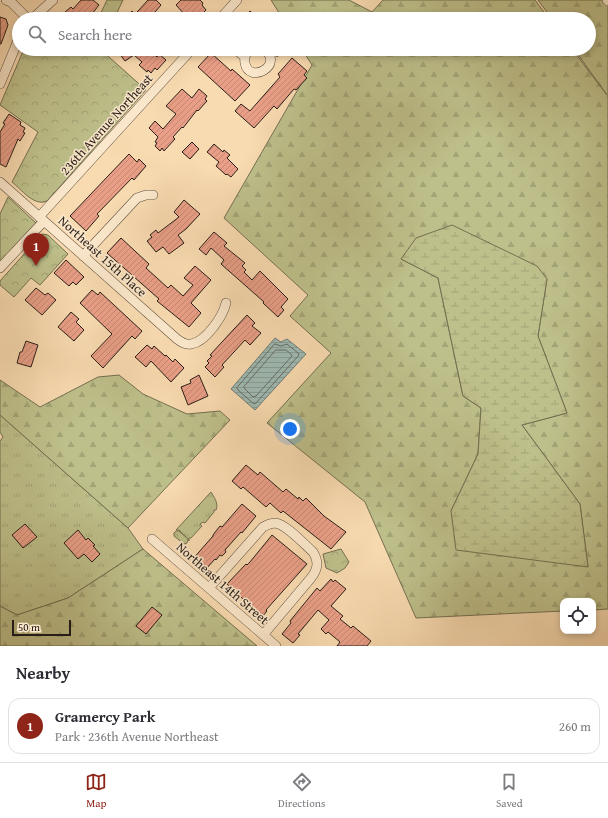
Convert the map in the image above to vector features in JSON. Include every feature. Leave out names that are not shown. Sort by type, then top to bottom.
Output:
[{"type":"street","points":[[6,0],[11,2],[21,12]]},
{"type":"street","points":[[40,12],[53,0]]},
{"type":"street","points":[[226,12],[237,0]]},
{"type":"street","points":[[0,84],[12,55]]},
{"type":"street","name":"236th Avenue Northeast","points":[[0,268],[41,219],[185,56]]},
{"type":"street","points":[[245,57],[248,69],[255,73],[266,70],[270,63],[269,56]]},
{"type":"street","name":"Northeast 15th Place","points":[[0,182],[177,340],[183,343],[191,344],[199,342],[220,318],[226,303]]},
{"type":"street","points":[[83,256],[138,198],[146,195],[153,195]]},
{"type":"street","points":[[208,588],[263,528],[269,524],[275,523],[282,525],[313,552],[316,557],[316,569],[311,578],[263,635]]},
{"type":"street","name":"Northeast 14th Street","points":[[152,539],[276,646]]},
{"type":"green space","points":[[107,0],[123,0],[117,12],[101,12]]},
{"type":"green space","points":[[271,0],[349,0],[372,12],[279,12]]},
{"type":"green space","points":[[383,0],[535,0],[544,12],[372,12]]},
{"type":"green space","points":[[538,0],[608,0],[608,609],[596,610],[596,598],[560,598],[560,611],[416,618],[365,502],[267,423],[331,353],[290,316],[308,295],[224,218],[312,65],[306,56],[577,56],[607,95],[579,56],[596,56],[596,12],[547,12]],"holes":[[[401,259],[547,279],[538,336],[567,413],[522,425],[580,504],[588,567],[451,511],[478,454],[481,408],[463,396],[438,278]]]},
{"type":"green space","points":[[21,56],[108,56],[146,90],[47,201],[42,202],[37,202],[12,182],[38,132],[0,105]]},
{"type":"green space","points":[[8,197],[36,223],[0,262],[0,214]]},
{"type":"green space","points":[[452,225],[537,266],[547,279],[538,336],[567,413],[522,425],[580,504],[588,567],[456,550],[451,511],[478,454],[481,408],[463,396],[438,278],[401,259],[416,238]]},
{"type":"green space","points":[[42,234],[48,235],[68,254],[40,285],[31,278],[14,297],[0,285],[0,281]]},
{"type":"green space","points":[[119,375],[143,394],[187,414],[220,411],[230,420],[128,528],[0,415],[0,380],[40,407],[98,377]]},
{"type":"green space","points":[[0,415],[128,528],[143,549],[68,598],[17,615],[0,606],[0,441],[3,437],[0,432]]},
{"type":"green space","points":[[211,492],[217,503],[217,508],[205,523],[203,522],[200,524],[202,526],[191,538],[189,538],[189,541],[179,530],[176,530]]},
{"type":"green space","points":[[176,531],[179,531],[188,539],[186,544],[174,536]]},
{"type":"green space","points":[[143,549],[257,646],[0,646],[0,606],[17,615],[68,598]]},
{"type":"green space","points":[[341,549],[349,562],[345,568],[337,573],[326,568],[323,554]]},
{"type":"water","points":[[275,338],[281,342],[287,339],[306,354],[255,410],[231,389]]},
{"type":"building","points":[[81,0],[93,0],[99,5],[94,12],[65,12],[71,7],[73,9]]},
{"type":"building","points":[[148,0],[156,0],[161,5],[155,12],[137,12]]},
{"type":"building","points":[[181,0],[200,0],[206,10],[204,12],[182,12],[176,5]]},
{"type":"building","points":[[0,17],[6,19],[8,25],[1,44],[0,44]]},
{"type":"building","points":[[121,56],[132,56],[125,61]]},
{"type":"building","points":[[135,56],[161,56],[166,60],[157,70],[155,68],[151,73],[148,70],[147,72],[139,65],[142,62]]},
{"type":"building","points":[[208,56],[214,56],[250,85],[235,101],[198,67]]},
{"type":"building","points":[[292,58],[307,71],[304,75],[307,78],[296,90],[294,89],[277,109],[274,106],[254,128],[235,111],[241,104],[250,111],[280,77],[278,74]]},
{"type":"building","points":[[182,89],[192,98],[199,89],[207,96],[205,99],[207,101],[173,137],[175,139],[164,151],[162,148],[160,151],[155,146],[157,143],[155,142],[158,137],[149,128],[155,121],[163,129],[176,114],[166,106]]},
{"type":"building","points":[[9,114],[21,122],[20,125],[25,128],[23,132],[25,133],[20,141],[18,139],[6,167],[0,164],[0,132],[5,124],[3,123]]},
{"type":"building","points":[[192,142],[199,149],[190,159],[182,152]]},
{"type":"building","points":[[214,144],[223,152],[224,150],[230,155],[227,158],[238,169],[231,177],[227,174],[226,175],[216,166],[219,162],[207,152]]},
{"type":"building","points":[[129,154],[137,162],[139,159],[146,166],[134,180],[132,178],[97,214],[99,216],[86,231],[70,216]]},
{"type":"building","points":[[184,200],[200,214],[178,235],[184,243],[169,254],[163,247],[156,252],[147,241],[152,237],[150,235],[156,230],[158,233],[179,217],[174,212]]},
{"type":"building","points":[[214,232],[227,243],[224,246],[245,263],[242,266],[246,270],[244,272],[252,280],[260,271],[288,299],[281,307],[284,310],[278,317],[263,303],[264,302],[221,264],[224,260],[211,248],[206,255],[199,249]]},
{"type":"building","points":[[121,238],[149,264],[146,268],[168,288],[171,285],[183,296],[193,285],[184,278],[195,266],[211,280],[191,303],[201,313],[189,327],[157,301],[159,299],[107,253]]},
{"type":"building","points":[[66,260],[84,277],[76,285],[73,282],[69,286],[54,273]]},
{"type":"building","points":[[36,288],[45,295],[48,293],[56,300],[42,315],[25,300]]},
{"type":"building","points":[[92,290],[98,295],[100,292],[142,331],[135,339],[132,336],[103,368],[91,356],[112,334],[80,303]]},
{"type":"building","points":[[71,312],[79,319],[76,322],[84,330],[74,341],[58,327]]},
{"type":"building","points":[[247,315],[255,323],[252,326],[261,333],[250,345],[245,340],[222,365],[224,367],[215,377],[205,367],[209,363],[207,361],[212,356],[210,355]]},
{"type":"building","points":[[26,341],[38,345],[31,367],[17,363],[20,352],[22,352]]},
{"type":"building","points":[[147,345],[152,349],[154,346],[173,362],[175,359],[184,368],[171,382],[151,361],[146,367],[135,357]]},
{"type":"building","points":[[199,375],[208,396],[188,405],[181,387],[191,383],[190,380]]},
{"type":"building","points":[[246,465],[258,475],[260,472],[283,492],[286,489],[298,499],[299,497],[303,501],[306,498],[324,516],[346,532],[331,549],[283,511],[281,513],[270,503],[266,507],[243,487],[241,489],[232,481]]},
{"type":"building","points":[[242,504],[256,516],[225,550],[226,552],[222,556],[220,555],[216,560],[215,559],[205,570],[192,560],[220,526],[222,527]]},
{"type":"building","points":[[25,524],[37,537],[23,548],[12,535]]},
{"type":"building","points":[[78,530],[86,540],[88,538],[95,545],[93,546],[100,554],[92,562],[84,554],[78,559],[64,543]]},
{"type":"building","points":[[272,535],[307,564],[266,610],[267,611],[262,617],[227,584],[246,564],[247,565],[250,562]]},
{"type":"building","points":[[331,579],[333,582],[335,580],[346,589],[331,606],[343,616],[340,619],[351,628],[353,626],[371,641],[367,646],[337,646],[340,642],[328,632],[326,634],[321,629],[329,620],[318,610],[298,634],[300,635],[293,643],[282,634],[291,623],[290,621],[317,588],[320,591]]},
{"type":"building","points":[[152,607],[162,615],[146,634],[136,626]]},
{"type":"place","name":"Gramercy Park","points":[[36,266]]}]
